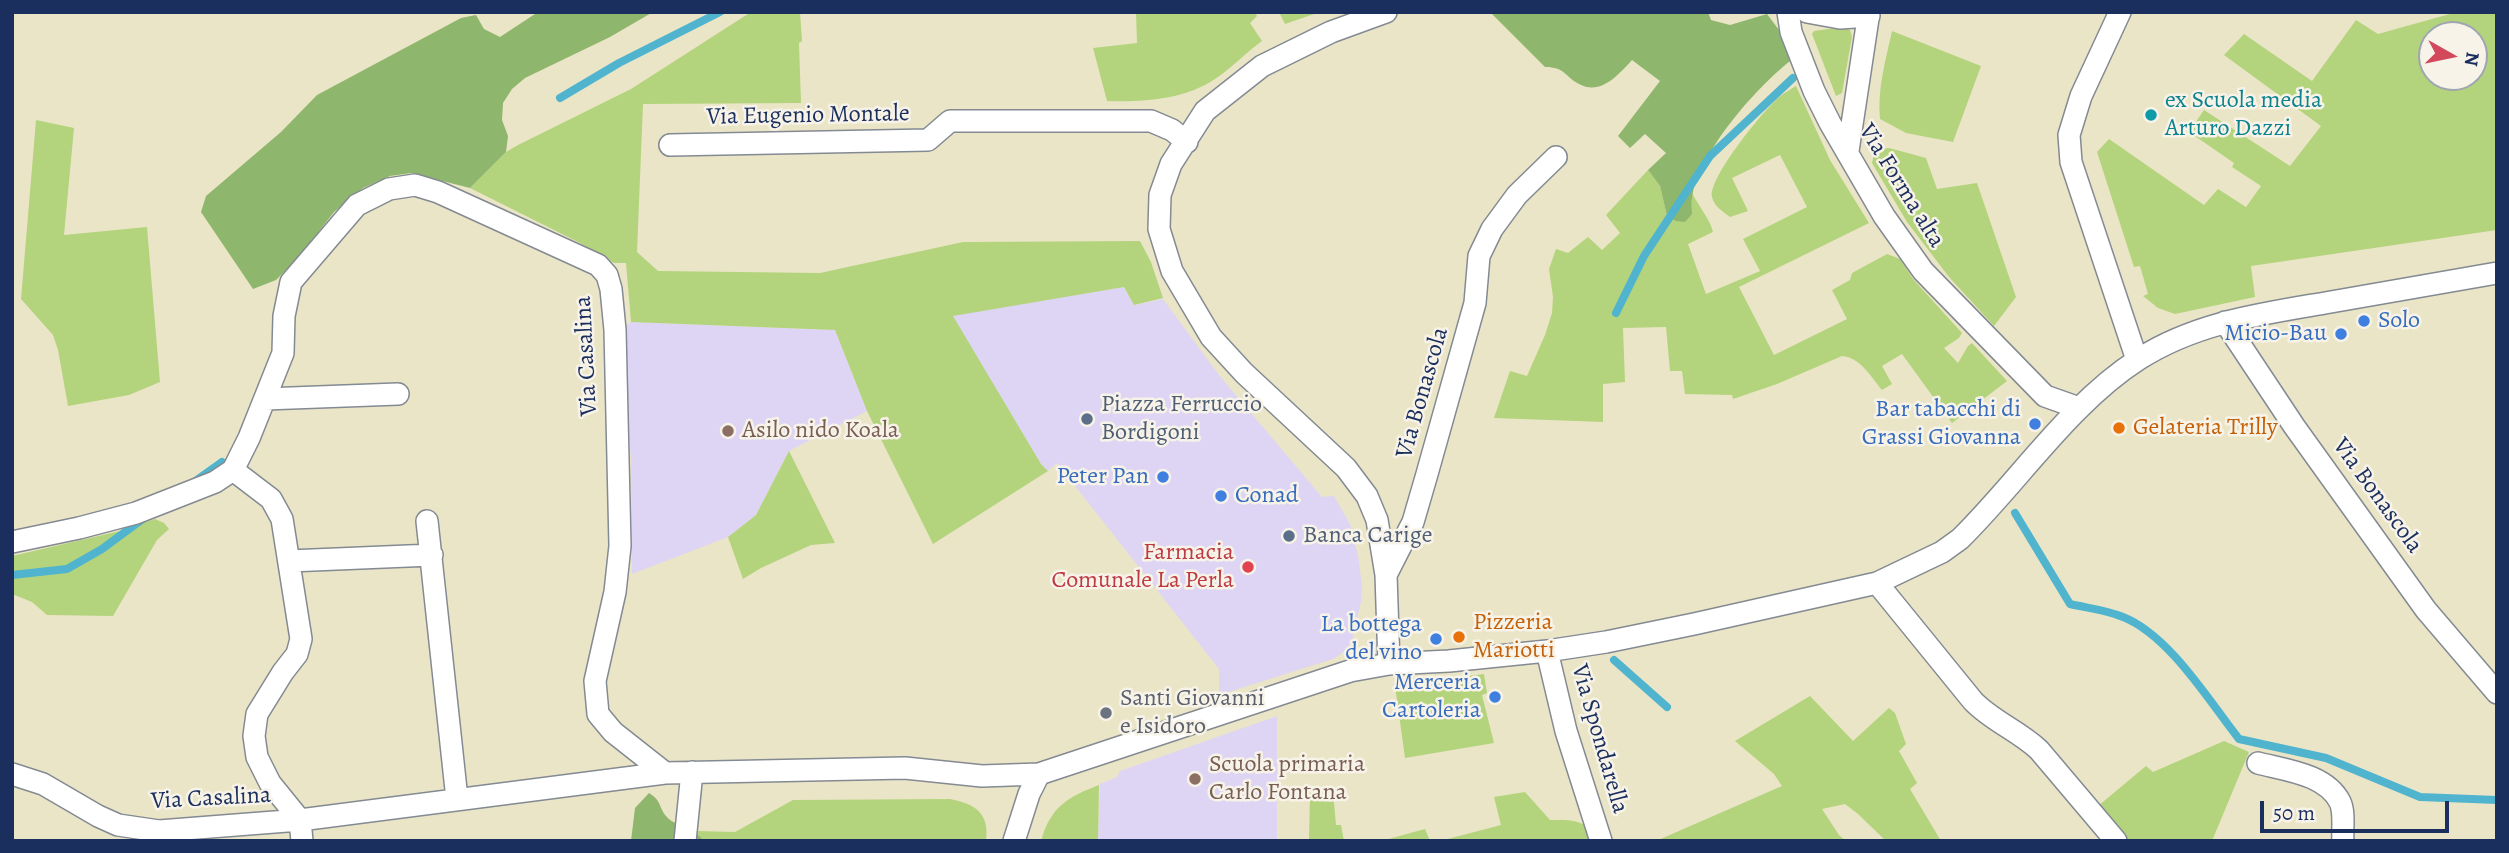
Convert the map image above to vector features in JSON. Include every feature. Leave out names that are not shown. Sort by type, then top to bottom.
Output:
[{"type":"street","points":[[1386,12],[1331,32],[1262,66],[1205,111],[1171,164],[1160,195],[1159,229],[1172,271],[1211,337],[1244,373],[1346,468],[1367,496],[1377,520],[1387,575]]},
{"type":"street","name":"Via Forma alta","points":[[1788,12],[1791,32],[1814,91],[1830,122],[1884,216],[1923,271],[2045,396],[2079,408]]},
{"type":"street","points":[[1807,12],[1840,18],[1869,14],[1848,151]]},
{"type":"street","points":[[2120,12],[2081,96],[2069,135],[2071,162],[2137,360]]},
{"type":"street","name":"Via Eugenio Montale","points":[[670,145],[928,140],[950,121],[1151,121],[1172,130],[1187,142]]},
{"type":"street","name":"Via Bonascola","points":[[1389,664],[1387,575],[1413,522],[1427,474],[1475,303],[1479,256],[1492,229],[1517,195],[1556,157]]},
{"type":"street","name":"Via Casalina","points":[[301,830],[270,783],[257,757],[254,736],[257,714],[297,654],[301,639],[282,519],[271,499],[233,470],[283,353],[284,316],[291,282],[357,205],[389,189],[415,185],[438,192],[598,265],[607,275],[615,330],[620,546],[615,592],[595,681],[598,714],[613,732],[666,773]]},
{"type":"street","points":[[1014,841],[1028,794],[1039,774],[1100,756],[1314,681],[1389,664],[1449,661],[1606,642],[1877,583],[1942,552],[1960,539],[2079,408],[2137,360],[2165,344],[2196,331],[2260,313],[2497,273]]},
{"type":"street","name":"Via Bonascola","points":[[2225,322],[2294,426],[2426,610],[2497,693]]},
{"type":"street","points":[[265,399],[398,394]]},
{"type":"street","points":[[12,542],[136,513],[215,482],[233,470]]},
{"type":"street","points":[[427,521],[457,799]]},
{"type":"street","points":[[289,561],[432,555]]},
{"type":"street","points":[[1877,583],[1973,701],[1982,710],[2029,740],[2116,841]]},
{"type":"street","name":"Via Spondarella","points":[[1547,651],[1566,731],[1601,841]]},
{"type":"street","points":[[2258,763],[2300,774],[2329,786],[2341,804],[2343,841]]},
{"type":"street","name":"Via Casalina","points":[[12,774],[43,784],[118,825],[141,830],[301,830],[457,799],[666,773],[905,768],[982,776],[1039,774]]},
{"type":"street","points":[[685,841],[692,772]]},
{"type":"shaded area","points":[[1124,287],[1134,305],[1163,299],[1219,375],[1322,497],[1334,496],[1350,524],[1358,555],[1361,602],[1352,641],[1344,652],[1333,659],[1219,695],[1219,669],[1057,463],[1048,471],[1041,464],[952,315]]},
{"type":"shaded area","name":"Asilo nido Koala","points":[[631,322],[835,330],[867,411],[789,451],[756,515],[728,537],[632,574],[631,460],[622,329]]},
{"type":"shaded area","name":"Scuola primaria Carlo Fontana","points":[[1277,716],[1277,841],[1098,841],[1100,784],[1117,777],[1120,771]]},
{"type":"green space","points":[[538,12],[653,12],[610,37],[525,78],[512,89],[503,103],[502,120],[508,136],[506,152],[470,188],[411,173],[390,176],[363,188],[334,212],[298,258],[276,280],[253,289],[201,212],[206,196],[281,132],[317,95],[461,18],[476,15],[484,29],[500,37]]},
{"type":"green space","points":[[751,12],[800,12],[801,103],[643,104],[637,252],[658,271],[820,273],[963,242],[1140,241],[1151,262],[1163,298],[1134,305],[1124,287],[953,316],[1041,464],[1048,471],[933,544],[867,411],[835,330],[631,322],[626,263],[614,263],[470,188],[506,152],[631,89]]},
{"type":"green space","points":[[1136,12],[1255,12],[1257,16],[1250,23],[1262,41],[1221,75],[1203,86],[1163,98],[1107,101],[1093,48],[1137,43]]},
{"type":"green space","points":[[1279,12],[1320,12],[1285,24]]},
{"type":"green space","points":[[1490,12],[1708,12],[1711,20],[1730,25],[1767,14],[1782,34],[1794,58],[1749,100],[1720,137],[1699,175],[1692,195],[1692,214],[1685,222],[1676,221],[1667,216],[1660,186],[1648,170],[1666,153],[1645,134],[1630,148],[1618,136],[1660,81],[1632,60],[1609,82],[1595,87],[1579,84],[1561,70],[1545,67]]},
{"type":"green space","points":[[2457,12],[2497,12],[2497,230],[2251,266],[2255,297],[2175,314],[2158,308],[2143,296],[2148,294],[2140,266],[2134,267],[2097,152],[2109,139],[2204,205],[2218,189],[2246,207],[2261,186],[2232,167],[2234,163],[2189,132],[2204,110],[2290,166],[2321,126],[2224,55],[2244,34],[2312,81],[2356,20],[2378,34],[2418,23],[2418,91],[2488,91],[2488,21],[2425,21]]},
{"type":"green space","points":[[1842,27],[1850,30],[1852,37],[1842,93],[1836,96],[1812,34],[1814,31]]},
{"type":"green space","points":[[1892,31],[1981,66],[1953,142],[1906,133],[1880,119],[1881,85]]},
{"type":"green space","points":[[1796,86],[1830,160],[1869,223],[1739,287],[1774,355],[1847,319],[1832,290],[1850,280],[1852,273],[1887,254],[1900,259],[1913,279],[1962,333],[1944,348],[1958,363],[1972,343],[2007,381],[1952,423],[1902,354],[1882,366],[1892,384],[1882,390],[1860,364],[1842,356],[1777,384],[1733,399],[1732,395],[1685,394],[1682,371],[1670,371],[1666,327],[1623,328],[1625,382],[1603,384],[1603,422],[1494,418],[1510,371],[1527,376],[1545,335],[1552,313],[1553,297],[1549,269],[1556,249],[1568,253],[1588,237],[1602,250],[1620,233],[1606,215],[1648,170],[1660,186],[1667,216],[1692,214],[1692,193],[1710,223],[1713,232],[1688,244],[1706,294],[1760,271],[1743,239],[1807,207],[1780,155],[1732,178],[1748,211],[1730,217],[1715,203],[1712,197],[1713,188],[1726,162],[1758,120],[1779,97]]},
{"type":"green space","points":[[36,120],[74,128],[64,235],[147,227],[160,382],[129,395],[68,406],[53,335],[21,299]]},
{"type":"green space","points":[[1889,148],[1926,158],[1937,189],[1977,183],[2016,297],[1994,326],[1949,277],[1907,222],[1872,163],[1875,150]]},
{"type":"green space","points":[[789,451],[835,543],[811,545],[743,579],[728,537],[756,515]]},
{"type":"green space","points":[[155,519],[169,529],[157,540],[113,616],[47,615],[32,602],[12,594],[12,556],[120,531]]},
{"type":"green space","points":[[1484,674],[1487,693],[1482,695],[1494,743],[1405,758],[1395,686]]},
{"type":"green space","points":[[1810,696],[1853,741],[1889,708],[1895,713],[1906,744],[1899,751],[1917,783],[1910,789],[1941,841],[1886,841],[1845,804],[1822,809],[1846,841],[1656,841],[1782,786],[1774,774],[1735,741]]},
{"type":"green space","points":[[2224,741],[2249,752],[2212,841],[2125,841],[2098,806],[2146,766],[2153,772]]},
{"type":"green space","points":[[1099,785],[1098,841],[1041,841],[1050,819],[1062,804]]},
{"type":"green space","points":[[1333,791],[1336,825],[1341,825],[1344,841],[1309,841],[1310,793]]},
{"type":"green space","points":[[1525,792],[1550,820],[1583,824],[1592,833],[1595,841],[1440,841],[1501,825],[1494,797]]},
{"type":"green space","points":[[649,793],[670,819],[704,841],[631,841],[635,808]]},
{"type":"green space","points":[[950,799],[973,807],[983,816],[987,831],[986,841],[695,841],[696,831],[735,832],[793,800]]},
{"type":"green space","points":[[1425,829],[1430,841],[1381,841]]},
{"type":"waterway","points":[[560,98],[619,63],[720,12]]},
{"type":"waterway","points":[[1616,313],[1644,256],[1710,156],[1793,78]]},
{"type":"waterway","points":[[194,482],[222,462]]},
{"type":"waterway","points":[[2015,513],[2070,604],[2123,617],[2156,638],[2187,670],[2239,739],[2326,758],[2420,797],[2497,800]]},
{"type":"waterway","points":[[12,575],[67,569],[102,549],[144,518]]},
{"type":"waterway","points":[[1614,660],[1667,707]]},
{"type":"place","name":"ex Scuola media Arturo Dazzi","points":[[2151,115]]},
{"type":"place","name":"Solo","points":[[2364,321]]},
{"type":"place","name":"Micio-Bau","points":[[2341,334]]},
{"type":"place","name":"Piazza Ferruccio Bordigoni","points":[[1087,419]]},
{"type":"place","name":"Bar tabacchi di Grassi Giovanna","points":[[2035,424]]},
{"type":"place","name":"Gelateria Trilly","points":[[2119,428]]},
{"type":"place","name":"Asilo nido Koala","points":[[728,431]]},
{"type":"place","name":"Peter Pan","points":[[1163,477]]},
{"type":"place","name":"Conad","points":[[1221,496]]},
{"type":"place","name":"Banca Carige","points":[[1289,536]]},
{"type":"place","name":"Farmacia Comunale La Perla","points":[[1248,567]]},
{"type":"place","name":"Pizzeria Mariotti","points":[[1459,637]]},
{"type":"place","name":"La bottega del vino","points":[[1436,639]]},
{"type":"place","name":"Merceria Cartoleria","points":[[1495,697]]},
{"type":"place","name":"Santi Giovanni e Isidoro","points":[[1106,713]]},
{"type":"place","name":"Scuola primaria Carlo Fontana","points":[[1195,779]]}]
